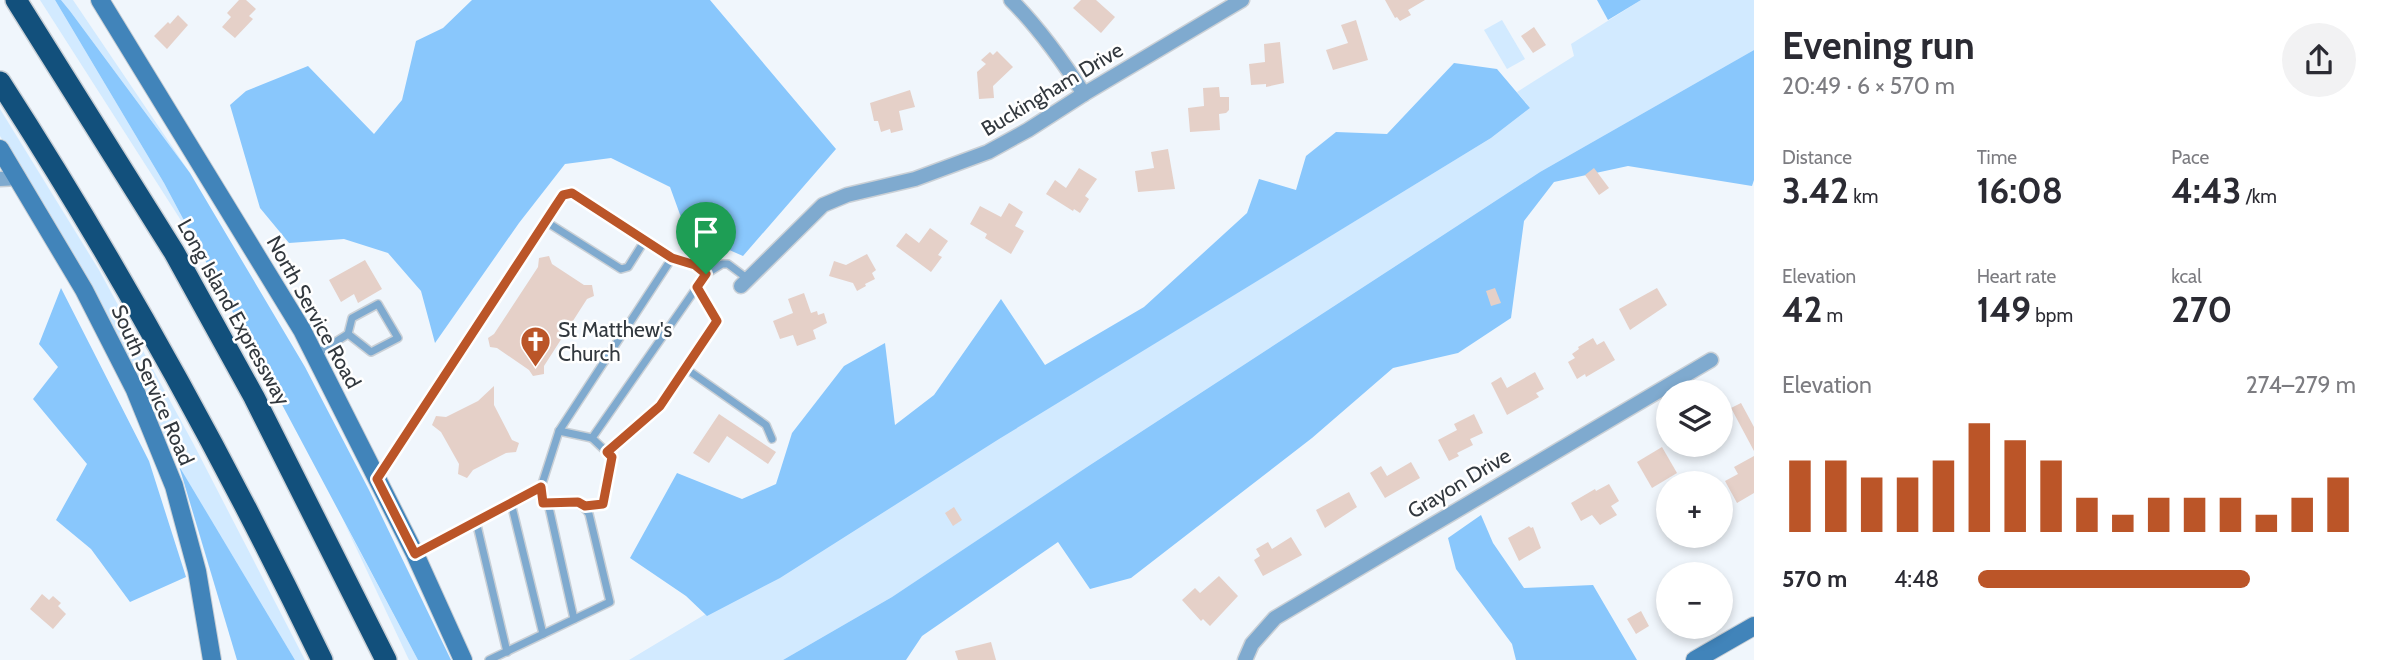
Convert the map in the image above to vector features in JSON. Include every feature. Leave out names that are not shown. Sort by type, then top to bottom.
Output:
[{"type":"highway","name":"Long Island Expressway","points":[[16,0],[83,103],[179,261],[254,397],[386,660]]},
{"type":"highway","points":[[0,82],[124,282],[265,544],[322,660]]},
{"type":"main road","name":"North Service Road","points":[[105,2],[302,330],[415,554],[464,660]]},
{"type":"main road","name":"South Service Road","points":[[0,149],[84,290],[135,390],[174,486],[197,571],[212,660]]},
{"type":"main road","points":[[1695,660],[1754,626]]},
{"type":"street","points":[[1011,0],[1037,26],[1084,94]]},
{"type":"street","name":"Buckingham Drive","points":[[745,283],[823,205],[847,195],[915,179],[988,152],[1242,0]]},
{"type":"street","points":[[0,179],[19,178]]},
{"type":"street","name":"Grayon Drive","points":[[1245,660],[1252,644],[1275,618],[1711,360]]},
{"type":"lane","points":[[377,479],[563,195],[572,193],[672,258],[695,265],[706,274]]},
{"type":"lane","points":[[545,221],[621,269],[628,267],[645,240]]},
{"type":"lane","points":[[489,660],[610,601],[585,506],[578,502],[543,503],[541,487],[559,431],[672,258]]},
{"type":"lane","points":[[592,438],[706,274],[722,264],[728,264],[745,283]]},
{"type":"lane","points":[[607,452],[660,406],[717,321],[697,287]]},
{"type":"lane","points":[[315,355],[348,334],[352,318],[379,304],[398,338],[372,352],[348,334]]},
{"type":"lane","points":[[685,368],[766,425],[772,439]]},
{"type":"lane","points":[[559,431],[592,438],[612,457],[603,504],[585,506]]},
{"type":"lane","points":[[415,554],[541,487]]},
{"type":"lane","points":[[511,503],[544,634]]},
{"type":"lane","points":[[548,503],[574,619]]},
{"type":"lane","points":[[476,522],[507,652]]},
{"type":"shaded area","points":[[40,0],[55,0],[164,183],[198,247]]},
{"type":"shaded area","points":[[55,0],[61,0],[70,11],[190,173],[305,367],[369,490],[451,660],[418,660],[164,183]]},
{"type":"shaded area","points":[[61,0],[73,0],[190,173],[70,11]]},
{"type":"shaded area","points":[[472,0],[710,0],[836,149],[743,256],[686,231],[670,187],[611,158],[565,164],[519,223],[435,343],[421,291],[388,253],[344,239],[289,243],[260,208],[230,105],[246,91],[308,66],[374,134],[402,100],[416,41],[443,28]]},
{"type":"shaded area","points":[[1597,0],[1641,0],[1608,20]]},
{"type":"shaded area","points":[[1641,0],[1754,0],[1754,50],[1540,172],[892,597],[783,660],[629,660],[1491,138],[1530,108],[1517,92],[1574,56],[1571,44]]},
{"type":"shaded area","points":[[1502,20],[1525,59],[1507,69],[1484,30]]},
{"type":"shaded area","points":[[1754,50],[1752,186],[1628,166],[1554,182],[1524,221],[1511,318],[1458,353],[1393,368],[1312,438],[1131,578],[1090,589],[1058,542],[922,636],[906,660],[783,660],[892,597],[1540,172]]},
{"type":"shaded area","points":[[1454,63],[1497,69],[1530,108],[1491,138],[999,439],[780,578],[707,616],[686,596],[630,558],[677,473],[742,499],[776,484],[792,433],[844,366],[885,343],[895,425],[934,395],[1001,299],[1045,365],[1144,307],[1247,213],[1259,179],[1296,190],[1306,156],[1336,132],[1387,134]]},
{"type":"shaded area","points":[[0,109],[99,270],[193,443],[305,660],[295,660],[179,466],[93,290],[0,136]]},
{"type":"shaded area","points":[[61,288],[149,461],[186,577],[130,602],[91,549],[56,520],[87,464],[33,399],[58,367],[39,344]]},
{"type":"shaded area","points":[[179,466],[295,660],[237,660]]},
{"type":"shaded area","points":[[1481,515],[1493,543],[1524,588],[1593,585],[1637,660],[1516,660],[1512,644],[1456,569],[1448,538]]},
{"type":"shaded area","points":[[343,520],[418,660],[409,660]]},
{"type":"building","points":[[239,0],[246,0],[256,9],[249,16],[253,19],[235,38],[222,27],[231,17],[227,13]]},
{"type":"building","points":[[1081,0],[1096,0],[1115,17],[1101,33],[1073,8]]},
{"type":"building","points":[[1385,0],[1425,0],[1408,10],[1411,15],[1400,21],[1395,18]]},
{"type":"building","points":[[178,15],[188,25],[167,49],[154,36]]},
{"type":"building","points":[[1356,20],[1368,60],[1333,70],[1326,50],[1348,43],[1341,25]]},
{"type":"building","points":[[1534,27],[1546,45],[1533,53],[1521,36]]},
{"type":"building","points":[[1280,42],[1284,83],[1266,87],[1266,84],[1251,85],[1249,64],[1265,62],[1264,44]]},
{"type":"building","points":[[997,51],[1013,67],[993,86],[994,98],[979,99],[977,72],[986,64],[981,60],[990,52],[993,55]]},
{"type":"building","points":[[1219,87],[1220,97],[1229,97],[1229,110],[1219,114],[1220,130],[1190,132],[1188,108],[1204,106],[1203,88]]},
{"type":"building","points":[[910,90],[915,107],[899,111],[903,130],[891,133],[890,129],[881,132],[878,121],[874,121],[870,103]]},
{"type":"building","points":[[1168,149],[1175,189],[1138,192],[1135,171],[1154,168],[1151,152]]},
{"type":"building","points":[[1079,168],[1097,179],[1085,196],[1089,199],[1080,213],[1046,194],[1055,180],[1066,188]]},
{"type":"building","points":[[1594,168],[1609,188],[1599,195],[1585,175]]},
{"type":"building","points":[[1009,203],[1023,212],[1015,226],[1024,231],[1011,254],[985,238],[987,234],[970,224],[980,206],[1001,217]]},
{"type":"building","points":[[930,228],[948,241],[938,255],[942,257],[931,272],[896,246],[906,233],[919,243]]},
{"type":"building","points":[[867,254],[876,270],[872,273],[875,279],[865,284],[866,286],[857,291],[853,283],[829,276],[834,261],[846,265]]},
{"type":"building","name":"St Matthew's Church","points":[[549,256],[552,264],[584,285],[592,285],[594,296],[587,299],[544,366],[544,374],[533,376],[529,370],[497,348],[490,347],[488,338],[494,334],[538,267],[539,258]]},
{"type":"building","points":[[365,260],[382,289],[358,303],[354,294],[341,302],[329,280]]},
{"type":"building","points":[[1495,288],[1501,303],[1491,306],[1486,291]]},
{"type":"building","points":[[1657,288],[1667,305],[1630,330],[1619,309]]},
{"type":"building","points":[[804,293],[811,313],[824,313],[827,323],[813,330],[816,339],[797,346],[793,335],[780,339],[773,321],[793,313],[788,299]]},
{"type":"building","points":[[1593,338],[1597,345],[1604,341],[1615,360],[1586,377],[1585,374],[1577,379],[1568,362],[1575,358],[1572,354],[1578,347]]},
{"type":"building","points":[[1535,372],[1544,389],[1536,393],[1539,397],[1507,415],[1491,383],[1501,377],[1507,388]]},
{"type":"building","points":[[494,386],[494,405],[512,440],[519,443],[516,452],[506,453],[473,470],[467,478],[458,474],[459,464],[441,432],[432,425],[436,416],[446,417],[478,401]]},
{"type":"building","points":[[1741,403],[1754,427],[1754,451],[1733,412],[1733,407]]},
{"type":"building","points":[[719,414],[776,452],[768,464],[727,436],[709,463],[693,453]]},
{"type":"building","points":[[1474,414],[1483,433],[1470,439],[1473,445],[1457,453],[1459,456],[1449,461],[1438,440],[1457,430],[1454,424]]},
{"type":"building","points":[[1656,451],[1656,457],[1668,457],[1676,471],[1656,471],[1656,486],[1652,488],[1637,462]]},
{"type":"building","points":[[1754,456],[1754,493],[1737,503],[1733,496],[1733,477],[1738,474],[1734,467]]},
{"type":"building","points":[[1411,462],[1420,478],[1385,498],[1370,473],[1381,466],[1387,476]]},
{"type":"building","points":[[1609,484],[1619,501],[1611,506],[1617,515],[1600,525],[1592,515],[1581,521],[1571,503]]},
{"type":"building","points":[[1349,492],[1357,507],[1325,528],[1316,510]]},
{"type":"building","points":[[954,507],[962,520],[953,526],[945,513]]},
{"type":"building","points":[[1529,526],[1533,527],[1541,548],[1519,561],[1508,538]]},
{"type":"building","points":[[1291,537],[1302,555],[1263,576],[1254,560],[1260,556],[1256,549],[1268,542],[1272,549]]},
{"type":"building","points":[[1219,576],[1238,596],[1210,626],[1203,619],[1201,621],[1182,600],[1195,588],[1200,593]]},
{"type":"building","points":[[42,594],[49,600],[53,596],[61,603],[58,606],[66,614],[53,629],[30,609]]},
{"type":"building","points":[[1641,611],[1649,626],[1636,634],[1627,619]]},
{"type":"building","points":[[991,642],[996,660],[958,660],[955,651]]},
{"type":"place","name":"St Matthew's Church","points":[[535,368]]},
{"type":"route","points":[[572,193],[580,197],[672,258],[695,265],[706,274],[697,287],[717,321],[660,406],[607,452],[612,457],[603,504],[585,506],[578,502],[543,503],[541,487],[415,554],[377,479],[563,195],[572,193]]}]
